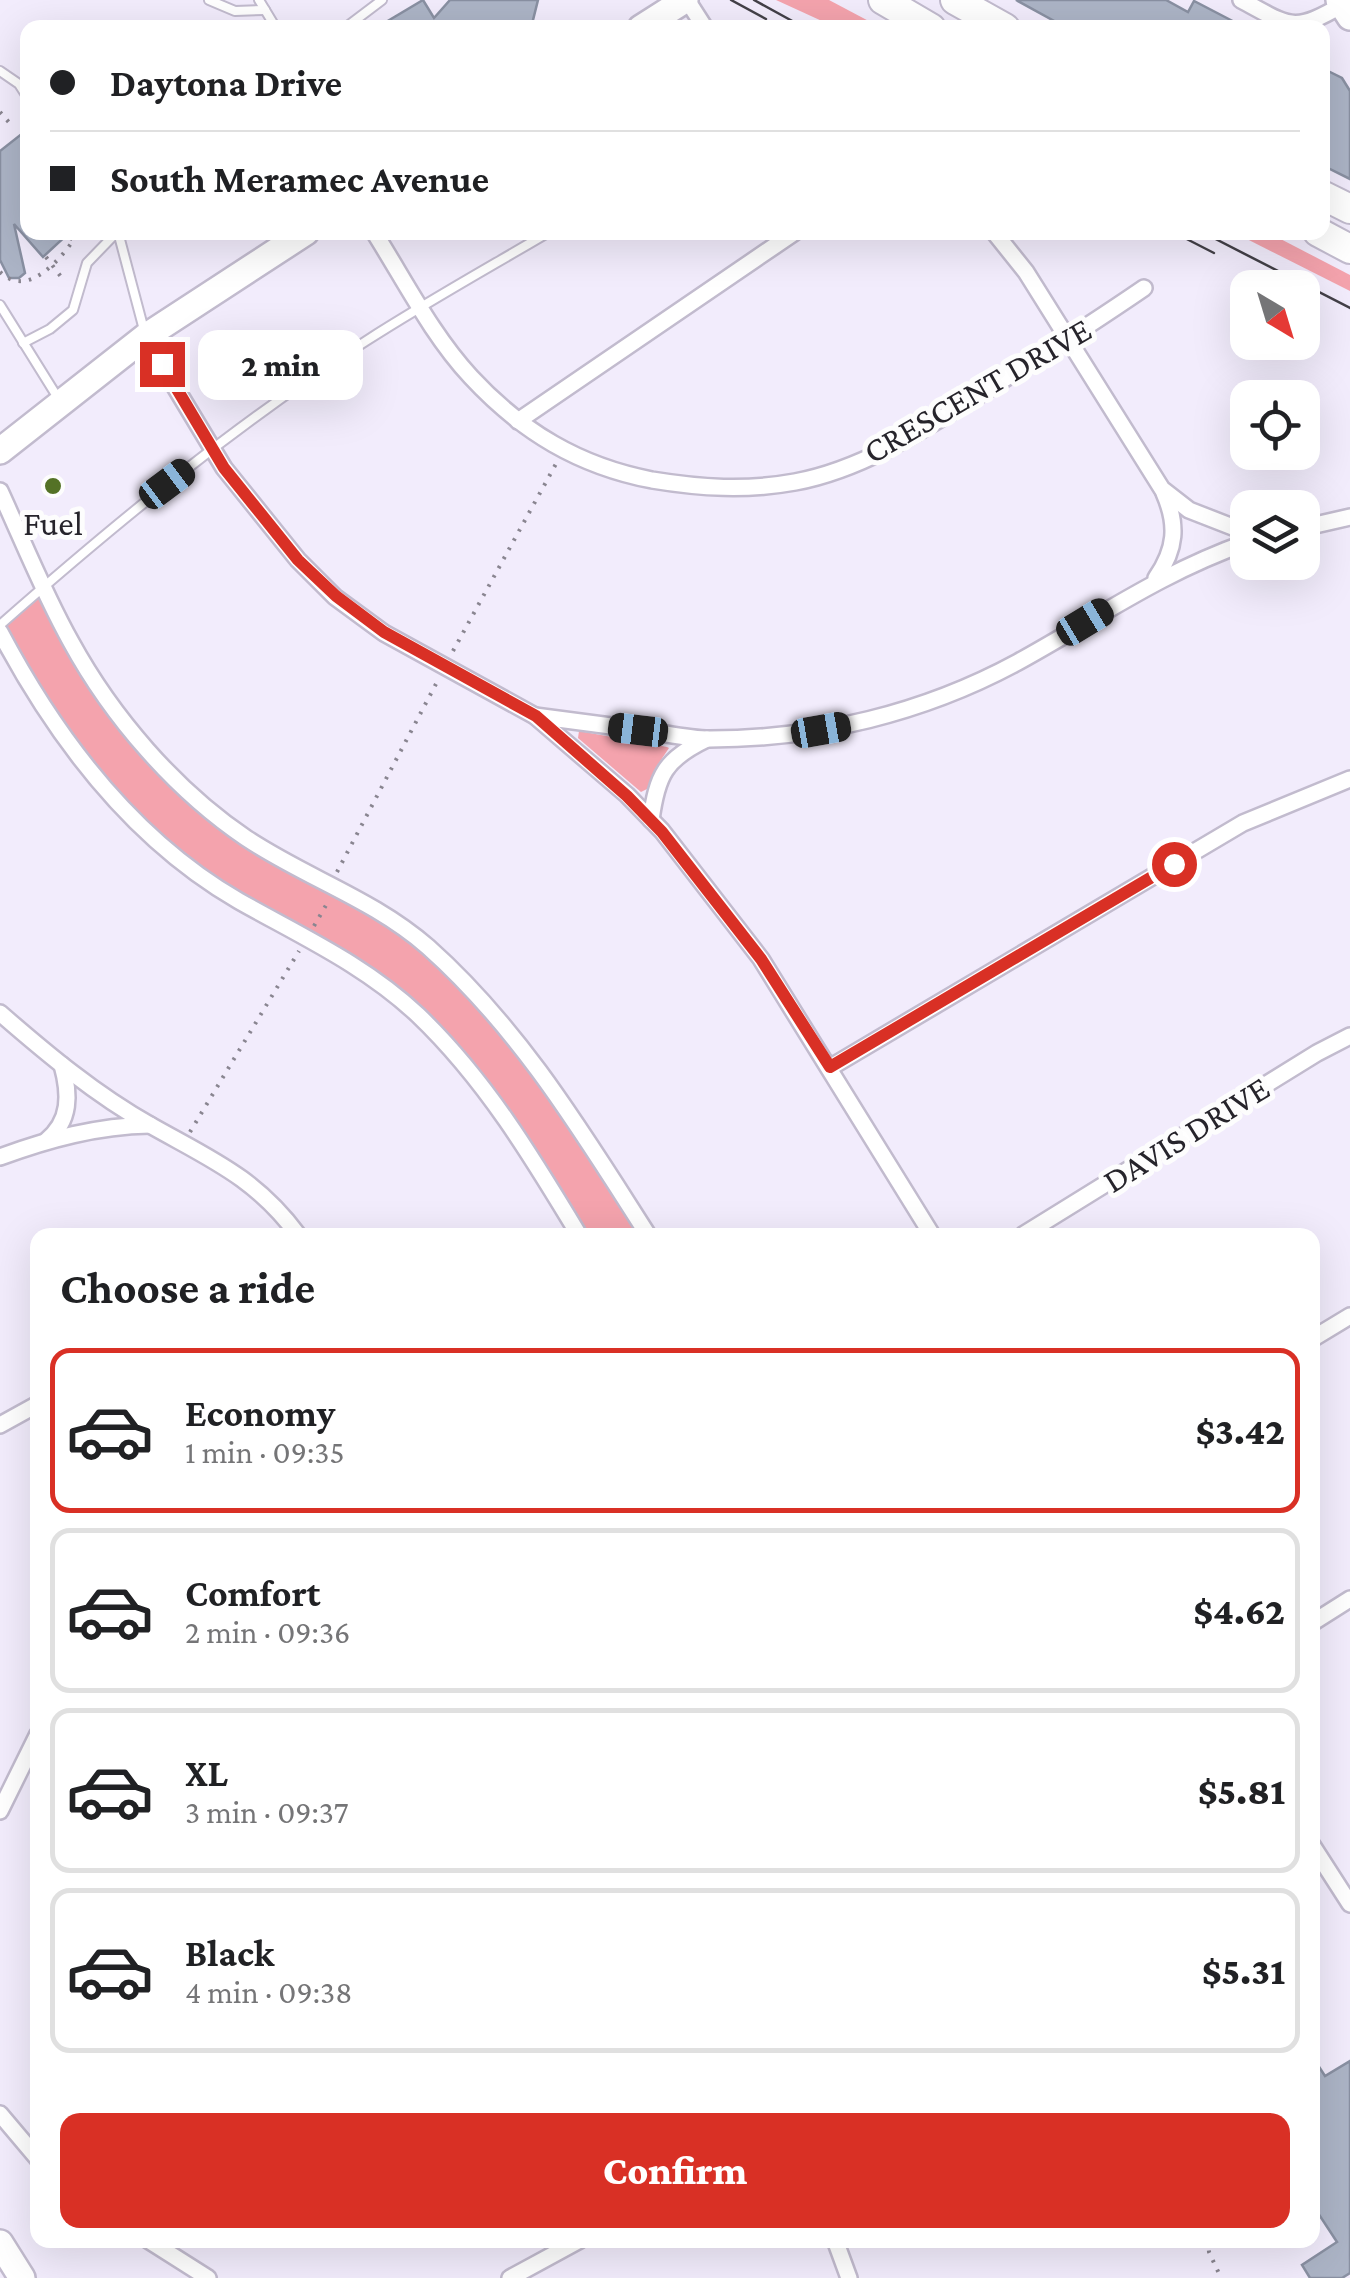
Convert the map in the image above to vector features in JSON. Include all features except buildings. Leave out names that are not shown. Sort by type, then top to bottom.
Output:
[{"type":"highway","points":[[882,0],[917,20]]},
{"type":"highway","points":[[955,0],[991,20]]},
{"type":"main road","points":[[654,20],[686,0]]},
{"type":"main road","points":[[0,451],[145,337],[294,240]]},
{"type":"main road","points":[[0,2242],[22,2278]]},
{"type":"street","points":[[1242,0],[1278,20]]},
{"type":"street","points":[[1313,20],[1344,7]]},
{"type":"street","name":"CRESCENT DRIVE","points":[[379,240],[472,377],[518,421],[564,450],[610,472],[704,489],[798,482],[890,446],[1068,340],[1144,288]]},
{"type":"street","points":[[518,421],[783,240]]},
{"type":"street","points":[[1000,240],[1026,272],[1162,489],[1172,513],[1175,536],[1169,559],[1154,581]]},
{"type":"street","points":[[145,337],[213,449],[298,560],[336,596],[384,632],[536,716],[651,820],[761,959],[928,1228]]},
{"type":"street","points":[[1162,489],[1190,510],[1230,526]]},
{"type":"street","points":[[0,491],[70,640],[97,686],[133,734],[169,772],[244,837],[380,911],[424,944],[494,1012],[560,1097],[644,1228]]},
{"type":"street","points":[[1320,524],[1350,517]]},
{"type":"street","points":[[536,716],[707,739],[810,732],[875,720],[951,694],[1017,662],[1154,581],[1230,548]]},
{"type":"street","points":[[0,629],[47,713],[122,807],[191,868],[237,900],[308,938],[377,982],[416,1014],[499,1108],[576,1228]]},
{"type":"street","points":[[651,820],[654,792],[662,771],[681,751],[707,739]]},
{"type":"street","points":[[830,1067],[1243,823],[1350,779]]},
{"type":"street","points":[[0,1014],[62,1066],[150,1125],[237,1174],[264,1196],[292,1228]]},
{"type":"street","name":"DAVIS DRIVE","points":[[1034,1228],[1316,1053],[1350,1036]]},
{"type":"street","points":[[46,1141],[62,1124],[67,1111],[62,1066]]},
{"type":"street","points":[[0,1157],[46,1141],[119,1126],[150,1125]]},
{"type":"street","points":[[1320,1334],[1350,1316]]},
{"type":"street","points":[[0,1425],[30,1408]]},
{"type":"street","points":[[1320,1618],[1350,1599]]},
{"type":"street","points":[[0,1811],[30,1750]]},
{"type":"street","points":[[1320,1856],[1347,1893]]},
{"type":"street","points":[[0,2114],[30,2149]]},
{"type":"street","points":[[161,2248],[208,2278]]},
{"type":"street","points":[[510,2278],[565,2248]]},
{"type":"street","points":[[838,2248],[849,2278]]},
{"type":"lane","points":[[209,0],[235,12],[265,10]]},
{"type":"lane","points":[[260,0],[271,20]]},
{"type":"lane","points":[[355,20],[382,0]]},
{"type":"lane","points":[[0,71],[20,86]]},
{"type":"lane","points":[[23,343],[50,329],[73,310],[87,263],[109,240]]},
{"type":"lane","points":[[120,240],[134,282],[145,337]]},
{"type":"lane","points":[[0,629],[138,506],[296,388],[421,307],[535,240]]},
{"type":"lane","points":[[0,305],[61,402]]},
{"type":"path","points":[[0,112],[12,127]]},
{"type":"path","points":[[0,272],[11,281],[22,283],[38,276],[74,240]]},
{"type":"path","points":[[46,257],[62,278],[82,283]]},
{"type":"path","points":[[184,1141],[337,886],[337,868],[564,450]]},
{"type":"path","points":[[1209,2248],[1221,2278]]},
{"type":"shaded area","points":[[776,0],[829,0],[867,20],[820,20]]},
{"type":"shaded area","points":[[1249,240],[1282,240],[1350,275],[1350,291],[1320,276],[1320,270],[1308,270]]},
{"type":"shaded area","points":[[44,586],[97,686],[207,807],[380,911],[494,1011],[643,1228],[575,1228],[535,1163],[417,1014],[176,857],[86,766],[0,625]]},
{"type":"shaded area","points":[[579,731],[669,748],[655,769],[649,788],[641,792],[578,738]]},
{"type":"tram line","points":[[731,0],[766,19]]},
{"type":"tram line","points":[[754,0],[790,20]]},
{"type":"tram line","points":[[1189,240],[1214,253]]},
{"type":"tram line","points":[[1218,240],[1350,308]]},
{"type":"place","name":"Fuel","points":[[53,486]]},
{"type":"route","points":[[162,364],[224,468],[298,560],[336,596],[384,632],[536,716],[662,832],[761,959],[830,1067],[1174,864]]}]
